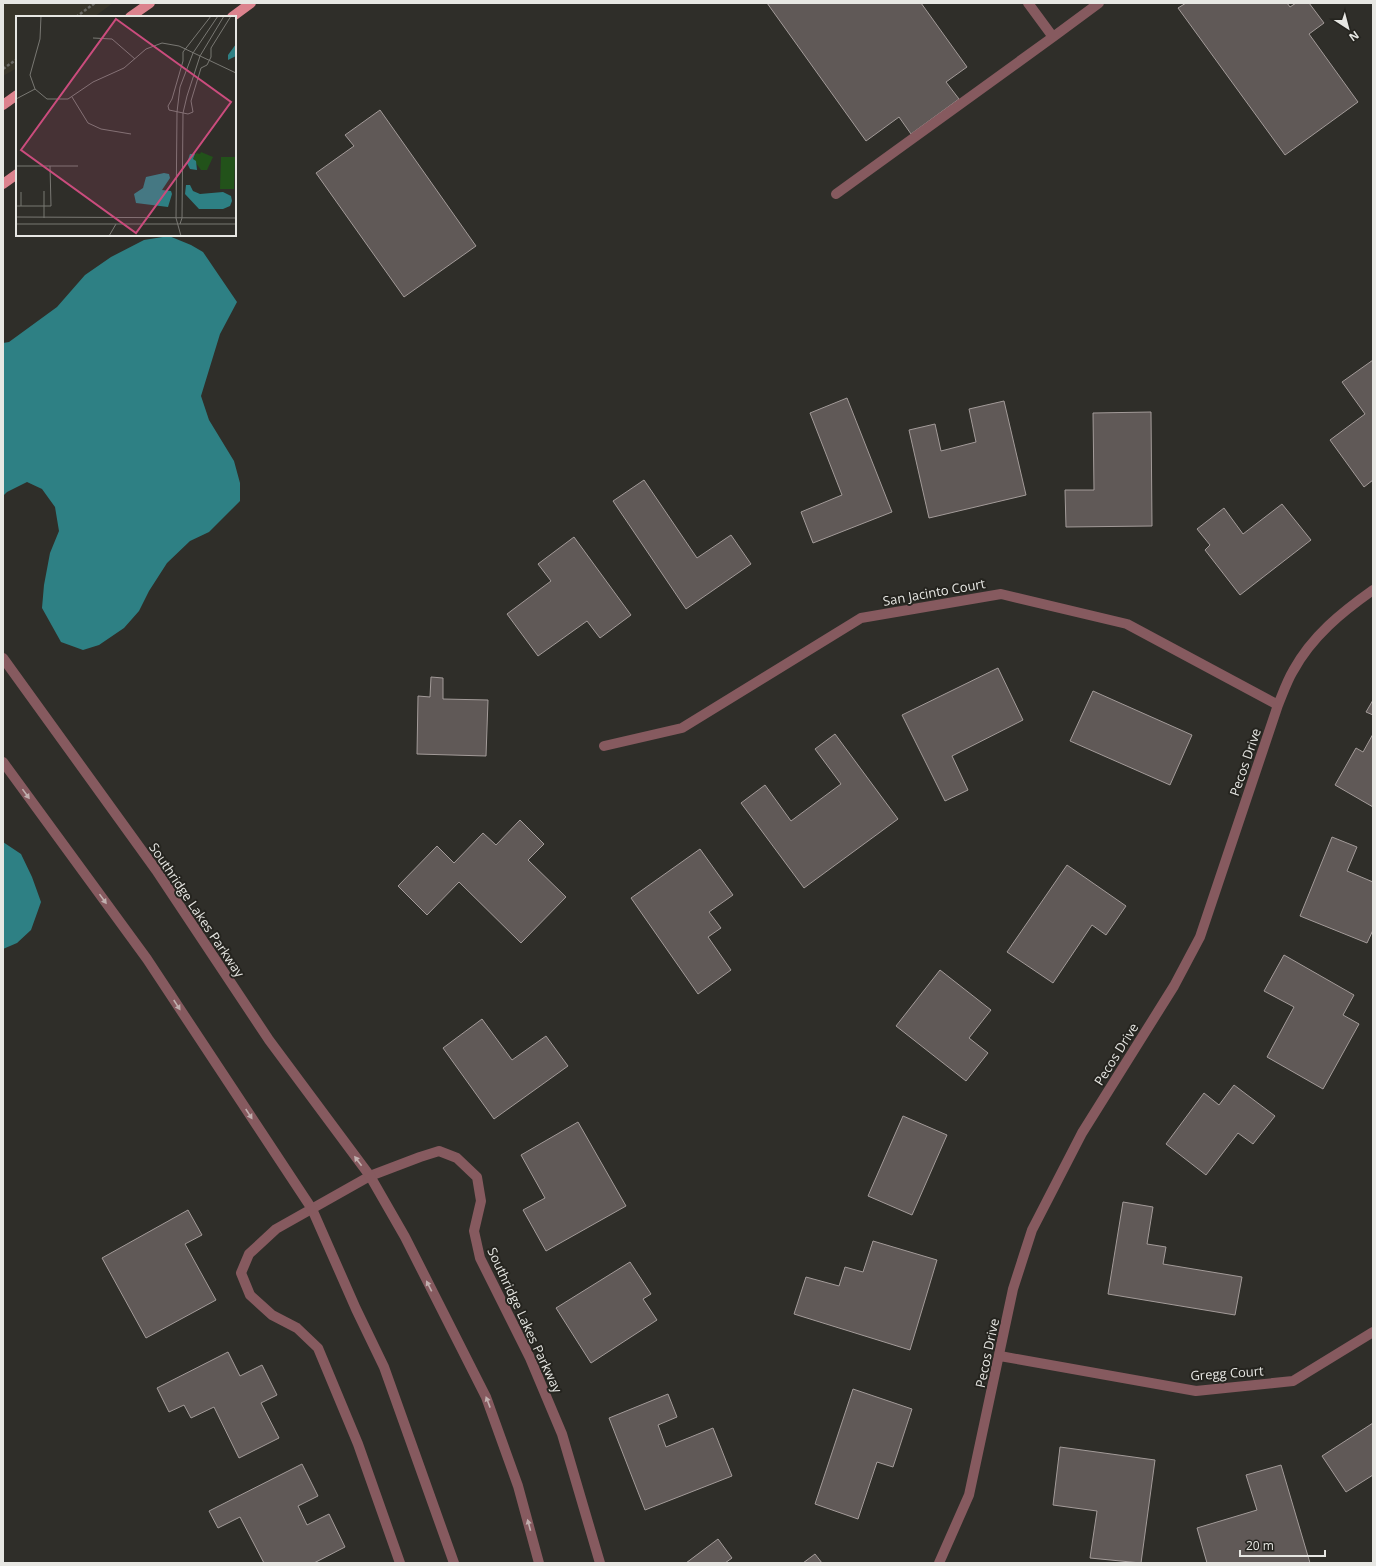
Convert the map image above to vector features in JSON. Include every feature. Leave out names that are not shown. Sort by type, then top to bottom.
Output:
[{"type":"main road","points":[[131,16],[150,3]]},
{"type":"main road","points":[[233,16],[251,3]]},
{"type":"main road","points":[[3,105],[16,96]]},
{"type":"main road","points":[[3,184],[16,175]]},
{"type":"street","points":[[1028,3],[1053,36]]},
{"type":"street","points":[[836,194],[1099,3]]},
{"type":"street","name":"Pecos Drive","points":[[939,1563],[969,1495],[1000,1356],[1013,1289],[1032,1230],[1082,1133],[1174,986],[1200,937],[1278,705],[1294,670],[1316,637],[1346,609],[1373,590]]},
{"type":"street","name":"San Jacinto Court","points":[[604,746],[682,728],[861,618],[1000,594],[1127,624],[1278,705]]},
{"type":"street","name":"Southridge Lakes Parkway","points":[[3,658],[156,870],[269,1040],[370,1176],[405,1238],[486,1397],[518,1486],[539,1563]]},
{"type":"street","points":[[3,762],[146,958],[312,1209],[356,1310],[384,1367],[454,1563]]},
{"type":"street","name":"Southridge Lakes Parkway","points":[[400,1563],[358,1444],[318,1348],[297,1328],[272,1315],[250,1295],[242,1273],[249,1254],[276,1229],[370,1176],[439,1151],[457,1158],[477,1177],[481,1201],[474,1231],[480,1258],[530,1358],[562,1434],[600,1563]]},
{"type":"street","name":"Gregg Court","points":[[1000,1356],[1196,1391],[1293,1381],[1373,1332]]},
{"type":"path","points":[[77,16],[95,3]]},
{"type":"path","points":[[3,69],[16,60]]},
{"type":"shaded area","points":[[3,3],[113,3],[95,16],[16,16],[16,69],[3,76]]},
{"type":"water","points":[[169,236],[191,245],[203,252],[237,302],[220,334],[201,396],[209,420],[234,461],[240,483],[240,501],[209,532],[190,541],[167,563],[149,591],[139,611],[124,628],[99,645],[83,650],[61,642],[42,608],[44,585],[50,553],[59,531],[55,507],[42,489],[27,482],[7,492],[3,496],[3,343],[9,342],[57,307],[85,275],[111,257],[144,240]]},
{"type":"water","points":[[3,842],[21,854],[32,877],[41,902],[31,930],[17,943],[3,949]]},
{"type":"building","points":[[767,3],[921,3],[967,67],[946,82],[959,99],[911,134],[899,117],[866,141]]},
{"type":"building","points":[[1186,3],[1287,3],[1290,7],[1296,3],[1309,3],[1324,23],[1309,34],[1358,102],[1285,155],[1178,8]]},
{"type":"building","points":[[380,110],[476,246],[404,297],[316,173],[354,146],[345,135]]},
{"type":"building","points":[[1373,360],[1373,480],[1364,487],[1330,440],[1365,414],[1342,382]]},
{"type":"building","points":[[847,398],[892,512],[813,543],[801,512],[842,495],[810,413]]},
{"type":"building","points":[[1004,401],[1026,495],[929,518],[909,430],[935,424],[941,451],[976,442],[969,409]]},
{"type":"building","points":[[1151,412],[1152,526],[1066,527],[1065,490],[1094,490],[1093,413]]},
{"type":"building","points":[[644,480],[697,558],[731,535],[751,564],[686,609],[613,501]]},
{"type":"building","points":[[1282,504],[1311,540],[1240,595],[1205,550],[1210,545],[1197,529],[1224,508],[1243,534]]},
{"type":"building","points":[[574,537],[631,615],[600,638],[587,621],[538,656],[507,614],[551,581],[538,564]]},
{"type":"building","points":[[998,668],[1023,720],[952,756],[968,790],[945,801],[902,715]]},
{"type":"building","points":[[431,677],[443,678],[443,699],[488,700],[486,756],[417,754],[418,696],[430,697]]},
{"type":"building","points":[[1093,691],[1192,735],[1170,785],[1070,741]]},
{"type":"building","points":[[1373,700],[1373,715],[1366,712]]},
{"type":"building","points":[[835,734],[898,819],[804,888],[741,803],[765,785],[791,821],[841,784],[815,749]]},
{"type":"building","points":[[1373,734],[1373,807],[1335,785],[1356,748],[1363,752]]},
{"type":"building","points":[[520,820],[544,844],[528,860],[566,897],[521,943],[459,882],[427,915],[398,886],[437,846],[454,863],[483,833],[496,845]]},
{"type":"building","points":[[1332,837],[1357,847],[1347,871],[1373,882],[1373,930],[1367,943],[1300,916]]},
{"type":"building","points":[[700,849],[733,895],[709,912],[721,928],[708,937],[731,970],[698,994],[631,898]]},
{"type":"building","points":[[1067,865],[1126,906],[1106,935],[1092,925],[1053,983],[1007,952]]},
{"type":"building","points":[[1284,955],[1354,995],[1343,1015],[1359,1024],[1323,1089],[1267,1057],[1294,1007],[1264,991]]},
{"type":"building","points":[[940,970],[991,1010],[969,1038],[988,1053],[966,1081],[896,1026]]},
{"type":"building","points":[[482,1019],[512,1060],[546,1036],[568,1066],[494,1119],[443,1048]]},
{"type":"building","points":[[1234,1085],[1275,1116],[1253,1144],[1238,1133],[1206,1175],[1166,1144],[1204,1093],[1219,1105]]},
{"type":"building","points":[[903,1116],[947,1135],[912,1215],[868,1196]]},
{"type":"building","points":[[578,1122],[626,1206],[546,1251],[523,1210],[545,1198],[521,1155]]},
{"type":"building","points":[[1123,1202],[1153,1207],[1147,1244],[1166,1247],[1163,1264],[1242,1277],[1235,1315],[1108,1294]]},
{"type":"building","points":[[188,1210],[202,1235],[185,1244],[216,1300],[146,1338],[102,1258]]},
{"type":"building","points":[[873,1241],[937,1260],[910,1350],[794,1314],[806,1277],[839,1286],[845,1267],[863,1272]]},
{"type":"building","points":[[630,1262],[651,1294],[643,1299],[657,1320],[591,1363],[556,1308]]},
{"type":"building","points":[[228,1352],[240,1376],[262,1365],[277,1395],[261,1403],[279,1438],[239,1458],[214,1407],[191,1418],[184,1405],[169,1412],[157,1388]]},
{"type":"building","points":[[853,1389],[912,1409],[893,1467],[877,1462],[858,1519],[815,1504]]},
{"type":"building","points":[[668,1394],[677,1417],[658,1425],[666,1447],[713,1428],[732,1476],[645,1510],[609,1418]]},
{"type":"building","points":[[1373,1423],[1373,1475],[1346,1492],[1322,1456]]},
{"type":"building","points":[[1060,1447],[1155,1460],[1141,1563],[1090,1558],[1097,1511],[1053,1505]]},
{"type":"building","points":[[302,1464],[318,1496],[298,1506],[307,1525],[329,1514],[345,1547],[314,1563],[264,1563],[240,1517],[218,1528],[209,1511]]},
{"type":"building","points":[[1281,1465],[1310,1563],[1207,1563],[1197,1528],[1257,1510],[1246,1475]]},
{"type":"building","points":[[718,1539],[732,1558],[725,1563],[686,1563]]},
{"type":"building","points":[[815,1554],[822,1563],[803,1563]]}]
